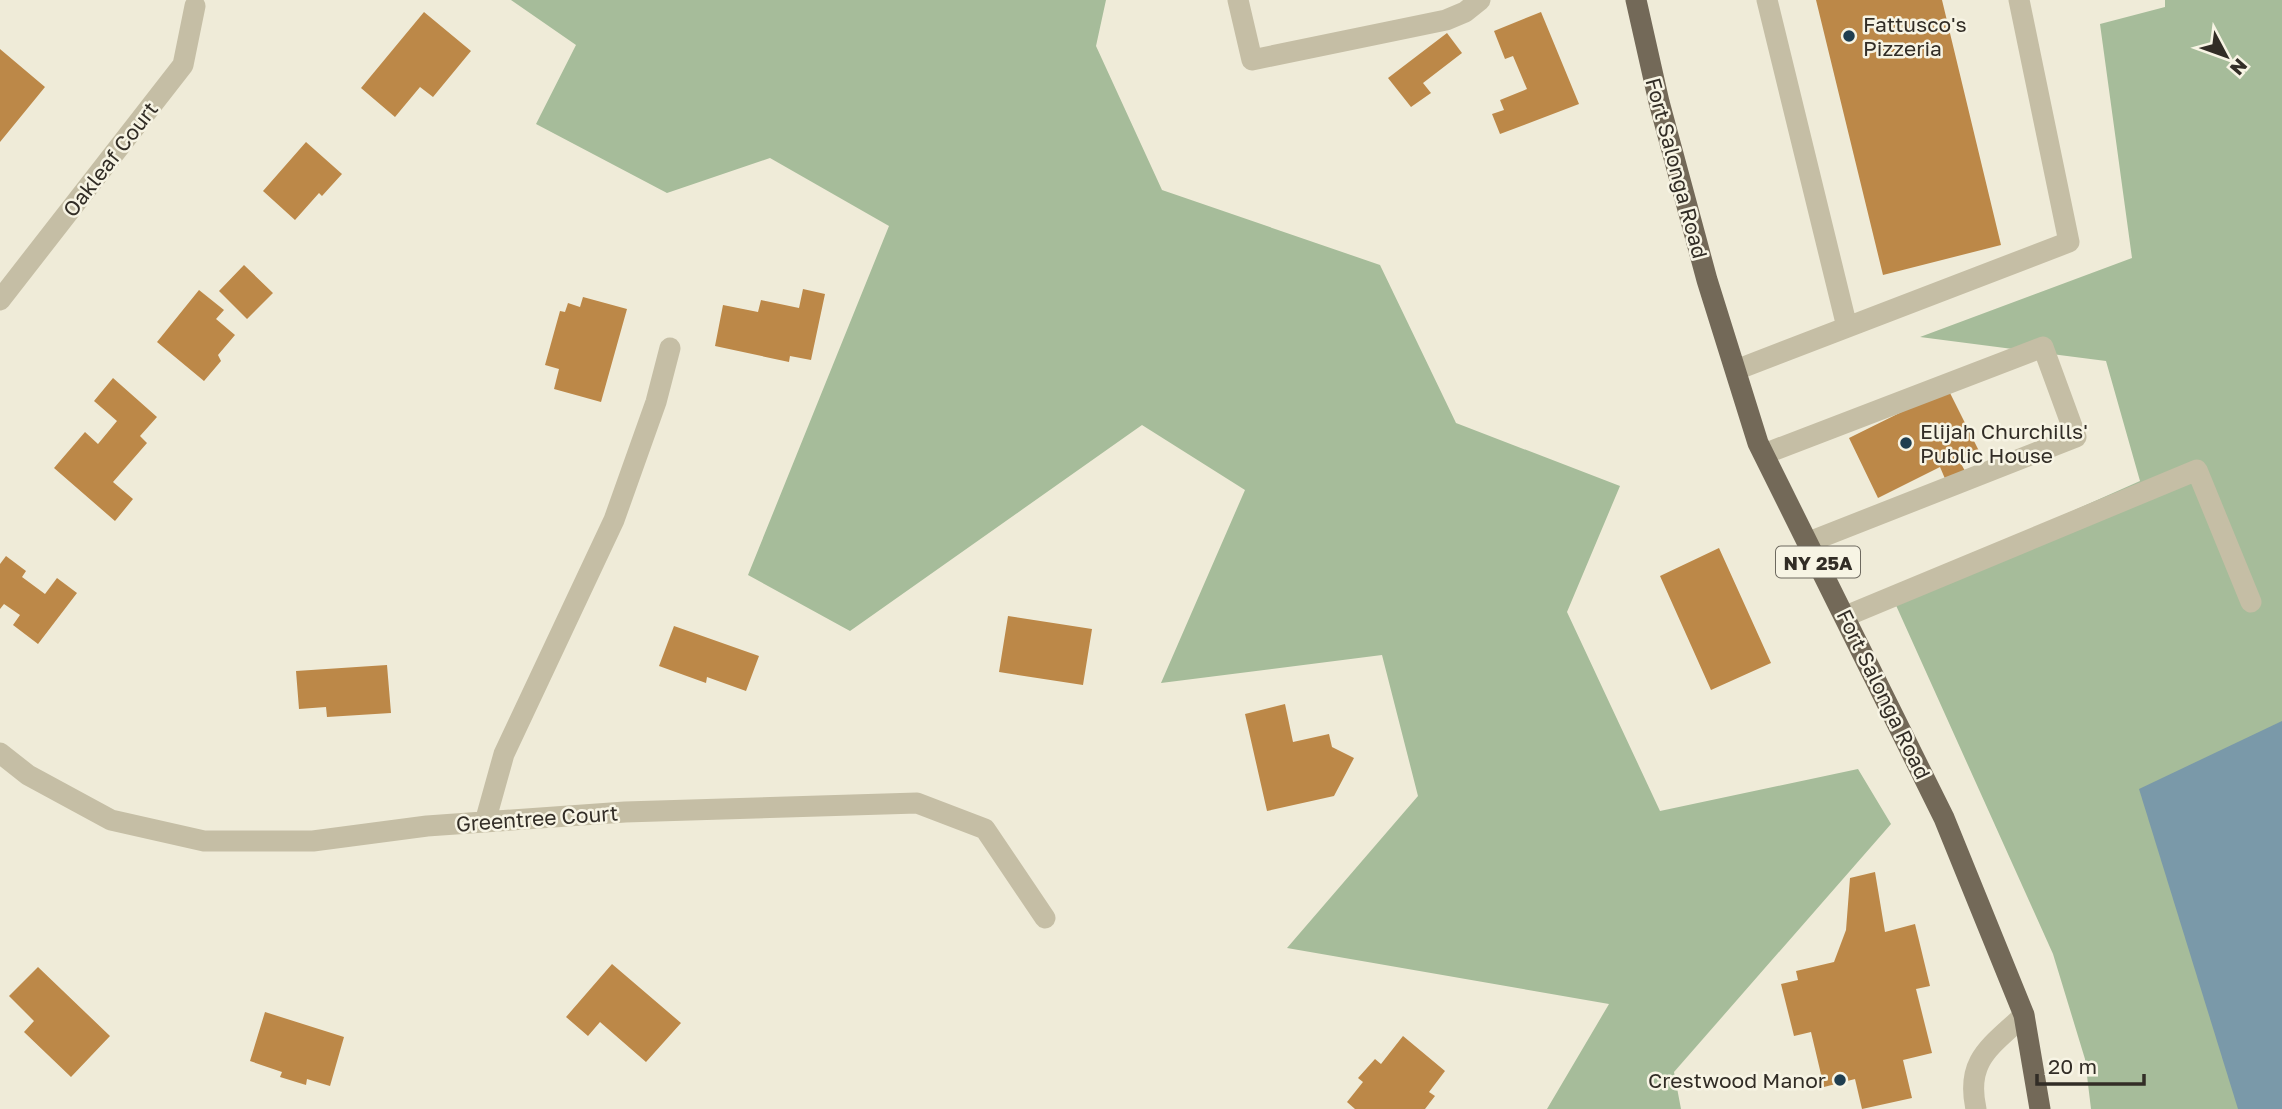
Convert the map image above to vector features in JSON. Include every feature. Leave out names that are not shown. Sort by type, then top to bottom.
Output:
[{"type":"main road","name":"Fort Salonga Road","points":[[1636,0],[1658,102],[1735,370],[1764,454],[1944,818],[2024,1015],[2040,1109]]},
{"type":"street","points":[[1238,0],[1252,60],[1446,20],[1465,12],[1480,0]]},
{"type":"street","points":[[1767,0],[1847,327]]},
{"type":"street","points":[[1735,370],[2069,242],[2018,0]]},
{"type":"street","name":"Oakleaf Court","points":[[0,300],[183,65],[195,6]]},
{"type":"street","points":[[1764,454],[2043,347],[2076,437],[1809,542]]},
{"type":"street","points":[[485,821],[504,754],[614,520],[656,402],[670,348]]},
{"type":"street","points":[[1846,616],[2197,470],[2251,602]]},
{"type":"street","name":"Greentree Court","points":[[0,753],[28,775],[111,820],[204,841],[313,841],[485,821],[625,811],[917,803],[985,829],[1045,918]]},
{"type":"street","points":[[1976,1109],[1973,1094],[1978,1060],[2024,1015]]},
{"type":"green space","points":[[511,0],[1106,0],[1096,46],[1162,190],[1380,265],[1456,423],[1620,486],[1567,612],[1660,811],[1858,769],[1891,824],[1674,1072],[1681,1109],[1547,1109],[1609,1004],[1287,948],[1418,796],[1382,655],[1161,683],[1245,490],[1142,425],[850,631],[748,575],[889,226],[770,158],[667,193],[536,124],[576,45]]},
{"type":"green space","points":[[2165,0],[2282,0],[2282,1109],[2091,1109],[2085,1059],[2053,954],[1890,592],[2140,481],[2106,361],[1920,337],[2132,258],[2100,24],[2165,7]]},
{"type":"water","points":[[2282,721],[2282,1109],[2238,1109],[2139,789]]},
{"type":"building","points":[[1816,0],[1942,0],[2001,245],[1883,275]]},
{"type":"building","points":[[424,12],[471,51],[433,97],[420,87],[395,117],[361,88]]},
{"type":"building","points":[[1541,12],[1579,104],[1500,134],[1492,114],[1504,110],[1500,100],[1527,89],[1513,56],[1505,59],[1494,31]]},
{"type":"building","points":[[1447,33],[1462,53],[1423,83],[1431,93],[1411,107],[1388,78]]},
{"type":"building","points":[[0,49],[45,87],[0,142]]},
{"type":"building","points":[[306,142],[342,174],[322,196],[319,193],[295,220],[263,191]]},
{"type":"building","points":[[244,265],[273,293],[247,319],[219,291]]},
{"type":"building","points":[[803,289],[825,294],[811,360],[790,356],[789,362],[715,346],[723,305],[758,312],[761,300],[799,308]]},
{"type":"building","points":[[199,290],[224,310],[216,319],[235,335],[218,355],[221,361],[204,381],[157,342]]},
{"type":"building","points":[[583,297],[627,309],[601,402],[554,389],[559,369],[545,365],[560,311],[565,312],[568,303],[580,307]]},
{"type":"building","points":[[113,378],[157,417],[140,436],[147,443],[113,482],[133,499],[115,521],[54,468],[85,432],[98,444],[117,421],[94,401]]},
{"type":"building","points":[[1948,389],[1979,451],[1959,460],[1965,471],[1946,481],[1940,467],[1878,498],[1849,438]]},
{"type":"building","points":[[1719,548],[1771,663],[1711,690],[1660,576]]},
{"type":"building","points":[[6,556],[26,571],[22,577],[45,594],[57,578],[77,593],[38,644],[13,625],[20,615],[4,604],[0,609],[0,564]]},
{"type":"building","points":[[1008,616],[1092,629],[1083,685],[999,672]]},
{"type":"building","points":[[674,626],[759,656],[746,691],[707,677],[706,683],[659,666]]},
{"type":"building","points":[[387,665],[391,713],[327,717],[326,707],[299,709],[296,671]]},
{"type":"building","points":[[1285,704],[1293,742],[1329,734],[1332,747],[1354,758],[1334,796],[1267,811],[1245,714]]},
{"type":"building","points":[[1875,872],[1885,932],[1915,924],[1930,986],[1916,989],[1932,1053],[1903,1060],[1912,1098],[1862,1109],[1855,1079],[1824,1087],[1811,1032],[1794,1036],[1781,984],[1798,980],[1796,971],[1834,962],[1846,930],[1850,878]]},
{"type":"building","points":[[612,964],[681,1023],[646,1062],[600,1022],[588,1036],[566,1017]]},
{"type":"building","points":[[38,967],[110,1036],[71,1077],[24,1032],[34,1021],[9,996]]},
{"type":"building","points":[[265,1012],[344,1037],[330,1086],[307,1079],[306,1085],[280,1077],[282,1072],[250,1061]]},
{"type":"building","points":[[1403,1036],[1445,1071],[1429,1092],[1435,1096],[1425,1109],[1355,1109],[1347,1102],[1363,1082],[1358,1078],[1375,1059],[1381,1064]]},
{"type":"place","name":"Fattusco's Pizzeria","points":[[1849,36]]},
{"type":"place","name":"Elijah Churchills' Public House","points":[[1906,443]]},
{"type":"place","name":"Crestwood Manor","points":[[1840,1080]]}]
